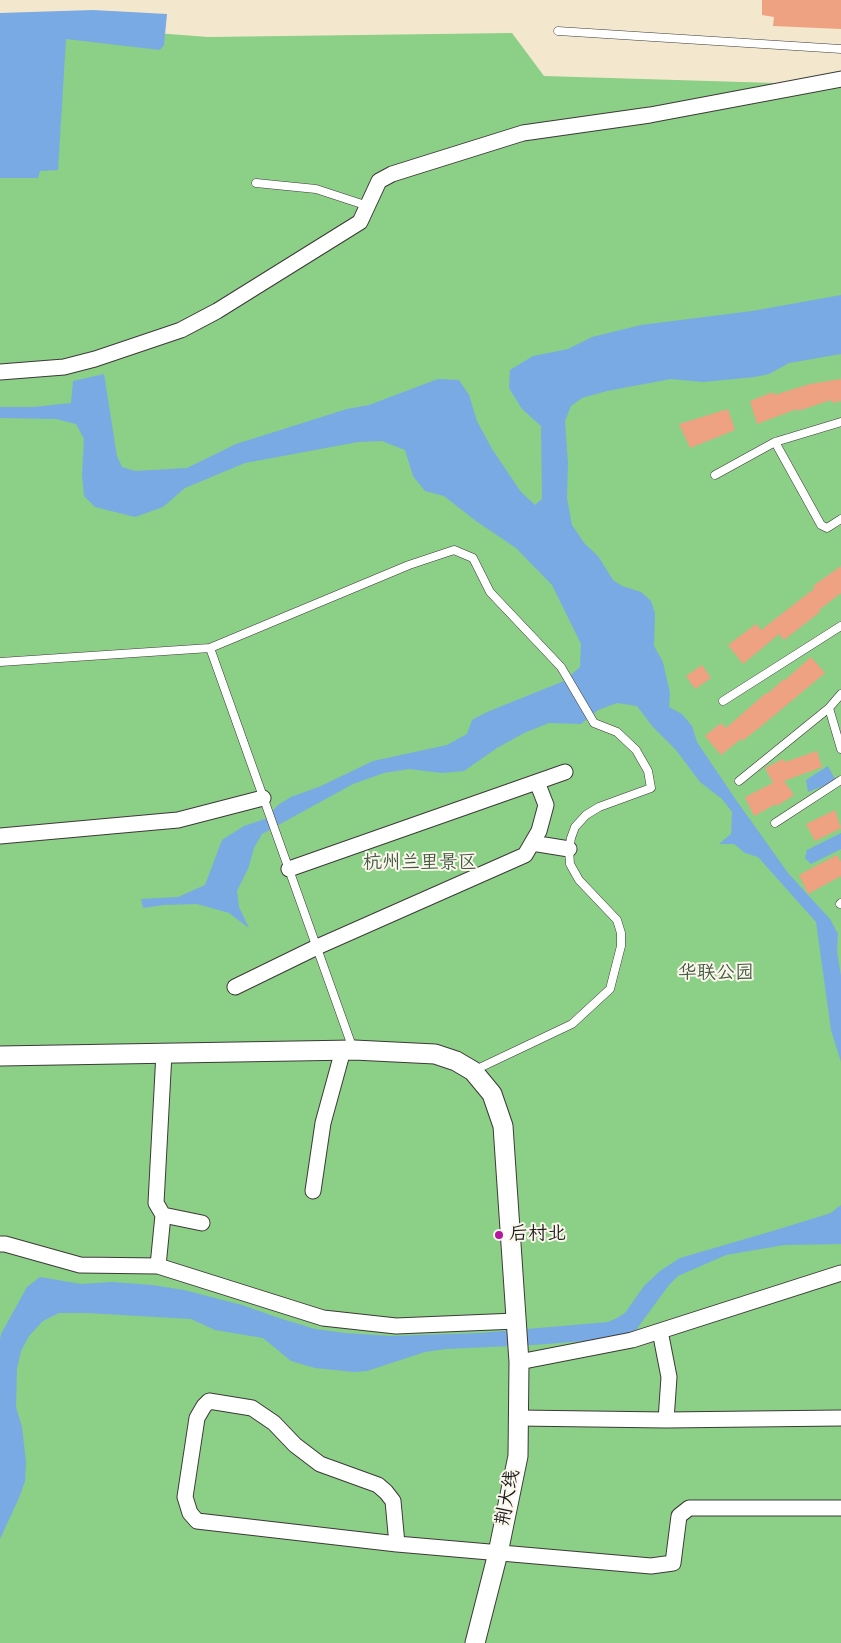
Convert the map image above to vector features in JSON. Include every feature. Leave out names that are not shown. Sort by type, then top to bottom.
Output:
[{"type":"street","points":[[0,372],[64,367],[95,360],[181,330],[217,311],[360,222],[379,181],[392,174],[523,133],[650,115],[841,79]]},
{"type":"street","points":[[289,869],[565,772]]},
{"type":"street","points":[[234,986],[525,855],[539,830],[546,805],[537,782]]},
{"type":"street","points":[[0,836],[178,820],[263,798]]},
{"type":"street","points":[[532,843],[569,849]]},
{"type":"street","points":[[313,1191],[323,1123],[348,1050]]},
{"type":"street","points":[[0,1056],[348,1050],[435,1054],[456,1061],[473,1071]]},
{"type":"street","points":[[158,1266],[163,1215],[156,1203],[164,1053]]},
{"type":"street","name":"荆大线","points":[[473,1071],[492,1094],[503,1126],[519,1356],[518,1456],[498,1553],[475,1643]]},
{"type":"street","points":[[163,1215],[202,1223]]},
{"type":"street","points":[[0,1244],[80,1265],[158,1266],[323,1318],[396,1326],[516,1321]]},
{"type":"street","points":[[519,1356],[632,1340],[841,1273]]},
{"type":"street","points":[[660,1331],[669,1377],[666,1420]]},
{"type":"street","points":[[396,1544],[393,1501],[378,1485],[320,1464],[295,1445],[274,1423],[252,1408],[209,1401],[204,1406],[197,1418],[185,1497],[190,1513],[197,1521],[396,1544],[651,1566],[673,1562],[679,1516],[689,1508],[841,1508]]},
{"type":"street","points":[[518,1418],[666,1420],[841,1418]]},
{"type":"lane","points":[[558,31],[841,49]]},
{"type":"lane","points":[[256,183],[316,189],[368,206]]},
{"type":"lane","points":[[715,475],[775,442],[841,422]]},
{"type":"lane","points":[[775,442],[821,525],[826,528],[841,519]]},
{"type":"lane","points":[[0,662],[210,648],[409,565],[454,550],[473,558],[490,592],[561,667],[594,723],[617,732],[636,750],[648,771],[651,788],[599,807],[586,815],[575,827],[571,838],[569,849],[570,864],[579,880],[617,920],[621,933],[621,946],[610,989],[572,1024],[473,1071]]},
{"type":"lane","points":[[723,701],[841,626]]},
{"type":"lane","points":[[210,648],[317,947],[348,1050]]},
{"type":"lane","points":[[739,781],[829,708],[841,694]]},
{"type":"lane","points":[[829,708],[841,749]]},
{"type":"lane","points":[[775,823],[841,780]]},
{"type":"green space","name":"杭州兰里景区","points":[[0,21],[208,37],[512,33],[544,76],[841,85],[841,1643],[0,1643]]},
{"type":"water","points":[[93,10],[167,14],[164,45],[160,50],[66,39],[58,170],[40,171],[38,178],[0,178],[0,13]]},
{"type":"water","points":[[841,295],[841,354],[789,363],[769,374],[755,377],[703,382],[671,379],[607,391],[582,398],[571,406],[565,421],[568,464],[567,498],[572,525],[585,544],[598,556],[613,580],[622,586],[641,592],[651,601],[655,613],[654,646],[663,662],[670,693],[669,707],[682,714],[692,726],[697,742],[734,797],[788,873],[830,919],[838,934],[837,951],[841,976],[841,1062],[831,1030],[816,922],[758,857],[745,853],[734,844],[719,844],[731,834],[732,812],[722,799],[700,782],[676,750],[653,727],[637,706],[617,703],[598,710],[581,724],[549,723],[524,733],[497,748],[464,771],[442,773],[409,769],[384,773],[353,784],[262,834],[254,848],[248,869],[237,891],[239,907],[249,928],[229,913],[197,904],[143,908],[141,899],[178,897],[205,885],[222,840],[244,826],[265,819],[278,805],[291,797],[321,786],[373,761],[447,745],[467,734],[472,720],[487,712],[564,681],[580,667],[581,644],[552,585],[516,548],[476,521],[444,496],[425,491],[413,476],[405,450],[382,441],[358,442],[245,463],[185,488],[163,507],[135,517],[95,507],[84,496],[82,474],[84,439],[76,424],[56,419],[0,418],[0,407],[33,407],[71,403],[73,381],[104,374],[117,456],[122,467],[135,471],[187,468],[236,444],[347,409],[369,405],[438,379],[459,380],[469,395],[477,421],[492,449],[521,492],[535,505],[542,499],[541,426],[522,409],[509,388],[510,370],[533,356],[568,349],[592,337],[641,325],[752,311]]},
{"type":"water","points":[[828,766],[836,781],[808,792],[806,780]]},
{"type":"water","points":[[841,833],[841,849],[811,864],[805,858],[807,850]]},
{"type":"water","points":[[841,1205],[841,1244],[784,1245],[726,1255],[678,1276],[669,1285],[636,1330],[624,1335],[596,1340],[446,1349],[425,1352],[367,1371],[354,1372],[315,1368],[291,1361],[263,1338],[215,1330],[191,1319],[59,1313],[43,1321],[29,1336],[21,1351],[17,1369],[16,1407],[22,1427],[26,1462],[25,1481],[0,1539],[0,1340],[1,1334],[27,1287],[40,1277],[81,1284],[112,1282],[184,1290],[242,1305],[315,1329],[345,1333],[391,1336],[480,1333],[608,1322],[625,1313],[644,1286],[660,1271],[680,1258],[831,1213]]},
{"type":"building","points":[[762,0],[841,0],[841,29],[773,26],[774,17],[762,15]]},
{"type":"building","points":[[841,379],[841,401],[832,403],[831,400],[798,411],[797,409],[757,424],[750,401],[773,392],[774,395],[810,384]]},
{"type":"building","points":[[728,409],[735,430],[690,448],[679,424]]},
{"type":"building","points":[[841,566],[841,593],[784,640],[779,634],[743,664],[728,645],[756,624],[761,630],[815,588],[813,586]]},
{"type":"building","points":[[811,657],[825,673],[759,728],[721,755],[705,736],[721,723],[726,728]]},
{"type":"building","points":[[702,665],[711,678],[695,689],[686,676]]},
{"type":"building","points":[[817,751],[822,767],[784,781],[794,795],[777,806],[776,804],[754,816],[745,797],[773,783],[765,768],[783,759],[785,762]]},
{"type":"building","points":[[835,810],[841,828],[815,841],[806,824]]},
{"type":"building","points":[[837,855],[841,862],[841,876],[808,894],[799,875]]},
{"type":"place","name":"后村北","points":[[499,1235]]},
{"type":"park label","name":"华联公园","points":[[716,974]]}]
